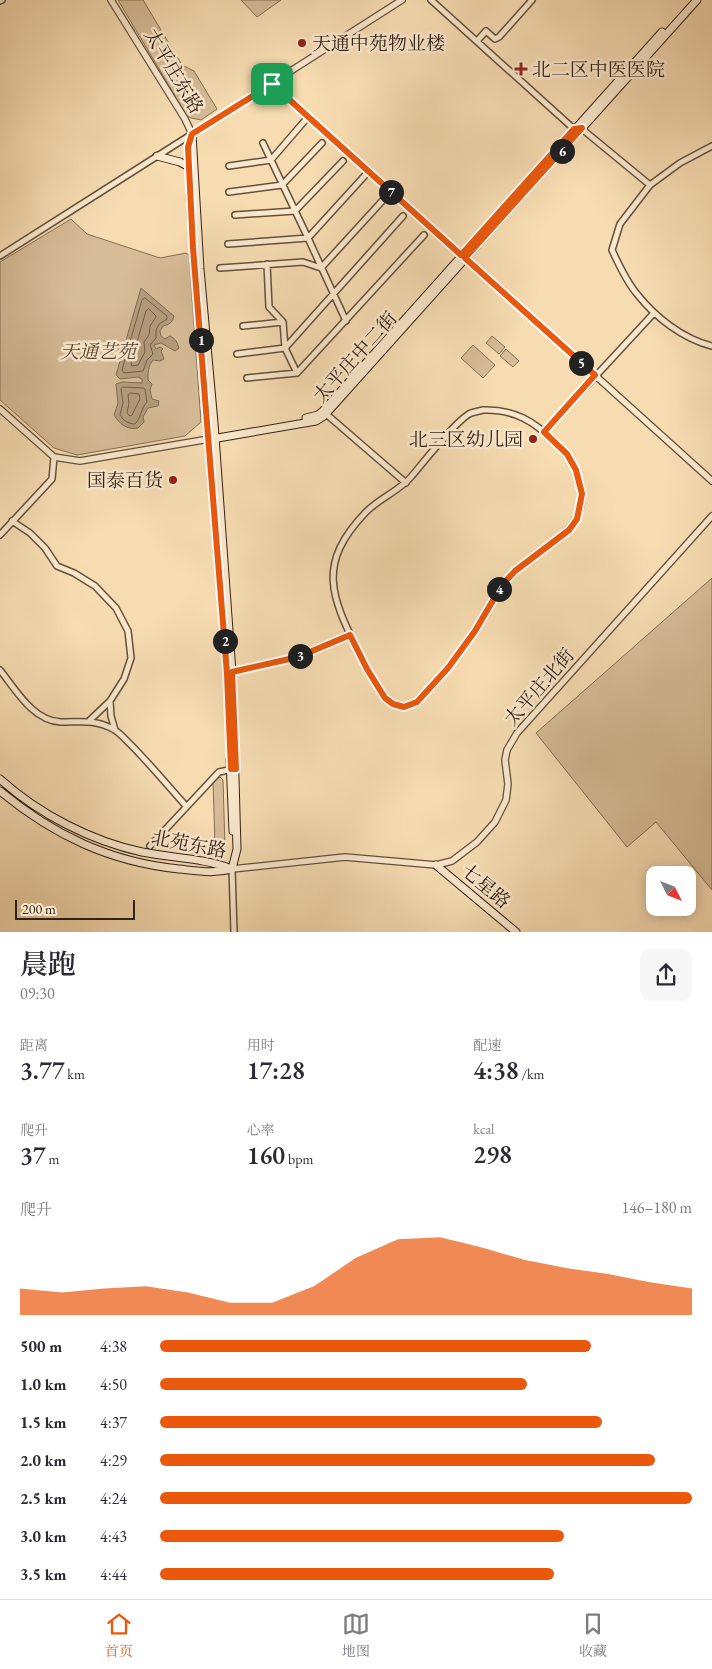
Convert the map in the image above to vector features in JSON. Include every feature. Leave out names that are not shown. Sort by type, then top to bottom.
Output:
[{"type":"main road","name":"太平庄中二街","points":[[213,437],[316,421],[691,0]]},
{"type":"main road","name":"太平庄中二街","points":[[578,129],[697,0]]},
{"type":"main road","name":"太平庄东路","points":[[192,134],[188,147],[193,248],[213,437]]},
{"type":"main road","name":"太平庄东路","points":[[192,134],[200,270],[230,672],[233,769],[232,868]]},
{"type":"main road","points":[[157,156],[180,162],[189,167]]},
{"type":"main road","name":"北苑东路","points":[[0,779],[40,808],[89,835],[140,851],[210,862],[232,868]]},
{"type":"main road","name":"北苑东路","points":[[0,791],[20,808],[62,834],[113,855],[166,868],[210,873],[232,868]]},
{"type":"main road","name":"七星路","points":[[436,865],[516,932]]},
{"type":"street","name":"太平庄东路","points":[[112,0],[185,119],[192,134]]},
{"type":"street","points":[[0,256],[402,0]]},
{"type":"street","points":[[431,0],[578,129],[650,185]]},
{"type":"street","points":[[477,41],[486,31],[496,39],[499,37],[532,0]]},
{"type":"street","points":[[272,84],[712,481]]},
{"type":"street","points":[[229,166],[271,160],[308,117]]},
{"type":"street","points":[[263,143],[346,321]]},
{"type":"street","points":[[229,192],[282,185],[322,143]]},
{"type":"street","points":[[712,146],[680,163],[650,185],[620,224],[612,250],[636,294],[654,313],[685,336],[702,344],[712,346]]},
{"type":"street","points":[[235,215],[295,211],[343,161]]},
{"type":"street","points":[[228,244],[308,238],[369,172]]},
{"type":"street","points":[[321,268],[384,199]]},
{"type":"street","points":[[237,354],[285,348],[404,216]]},
{"type":"street","points":[[247,378],[297,373],[424,235]]},
{"type":"street","points":[[220,268],[303,262],[321,268]]},
{"type":"street","points":[[267,264],[269,306],[283,322],[285,348],[297,373]]},
{"type":"street","points":[[544,432],[654,313]]},
{"type":"street","points":[[243,326],[283,322]]},
{"type":"street","points":[[0,409],[54,457],[80,461],[213,437]]},
{"type":"street","points":[[483,410],[497,410],[518,414],[544,432],[567,454],[576,470],[582,494],[577,519],[569,530],[515,571],[502,585],[475,631],[448,668],[417,702],[404,707],[393,704],[385,698],[367,669],[339,610],[333,588],[334,565],[349,534],[367,511],[406,483],[458,423],[470,413],[483,410]]},
{"type":"street","points":[[325,412],[406,483]]},
{"type":"street","points":[[0,535],[52,479],[54,457]]},
{"type":"street","name":"太平庄北街","points":[[232,868],[345,857],[436,865],[452,861],[477,842],[495,822],[506,800],[508,784],[505,760],[507,750],[517,733],[712,516]]},
{"type":"street","points":[[12,521],[30,533],[57,566],[74,573],[96,586],[116,608],[128,631],[131,658],[124,679],[110,701],[89,721]]},
{"type":"street","points":[[230,672],[298,657],[350,635]]},
{"type":"street","points":[[0,670],[37,714],[49,720],[60,722],[89,721],[115,730],[140,754],[186,806]]},
{"type":"street","points":[[110,701],[111,716],[115,730]]},
{"type":"street","points":[[150,846],[219,772],[233,769]]},
{"type":"street","points":[[232,868],[234,932]]},
{"type":"green space","points":[[118,0],[143,0],[182,65],[194,71],[217,109],[201,120],[187,116]]},
{"type":"green space","points":[[241,0],[281,0],[257,17]]},
{"type":"green space","name":"天通艺苑","points":[[71,219],[87,234],[160,258],[186,253],[189,255],[201,422],[185,436],[77,455],[54,448],[0,400],[0,262]]},
{"type":"green space","points":[[492,336],[505,347],[499,354],[486,343]]},
{"type":"green space","points":[[473,345],[495,365],[483,378],[461,358]]},
{"type":"green space","points":[[506,349],[519,361],[513,367],[500,356]]},
{"type":"green space","points":[[712,578],[712,890],[696,871],[696,866],[692,866],[656,822],[627,847],[536,733]]},
{"type":"green space","points":[[220,777],[223,780],[225,847],[217,854],[204,853],[215,845],[213,781]]},
{"type":"water","points":[[141,288],[174,316],[172,322],[163,326],[160,331],[161,336],[165,339],[170,336],[174,338],[179,348],[175,351],[161,343],[154,345],[156,349],[160,347],[163,349],[161,351],[164,359],[160,361],[153,360],[148,372],[148,380],[152,384],[150,390],[152,399],[159,401],[158,406],[148,408],[143,417],[144,422],[138,428],[130,428],[124,426],[114,415],[118,403],[116,384],[122,382],[142,383],[142,379],[138,377],[120,379],[116,375]]},
{"type":"place","name":"天通中苑物业楼","points":[[302,43]]},
{"type":"place","name":"北二区中医医院","points":[[521,69]]},
{"type":"place","name":"北三区幼儿园","points":[[533,439]]},
{"type":"place","name":"国泰百货","points":[[173,480]]},
{"type":"route","points":[[272,84],[461,255],[574,129],[582,128],[465,258],[595,375],[544,432],[567,454],[576,470],[582,494],[581,507],[577,519],[569,530],[515,571],[502,585],[475,631],[448,668],[417,702],[404,707],[393,704],[385,698],[367,669],[350,635],[298,657],[232,672],[236,769],[231,769],[227,673],[193,248],[188,147],[192,134],[272,84]]}]
